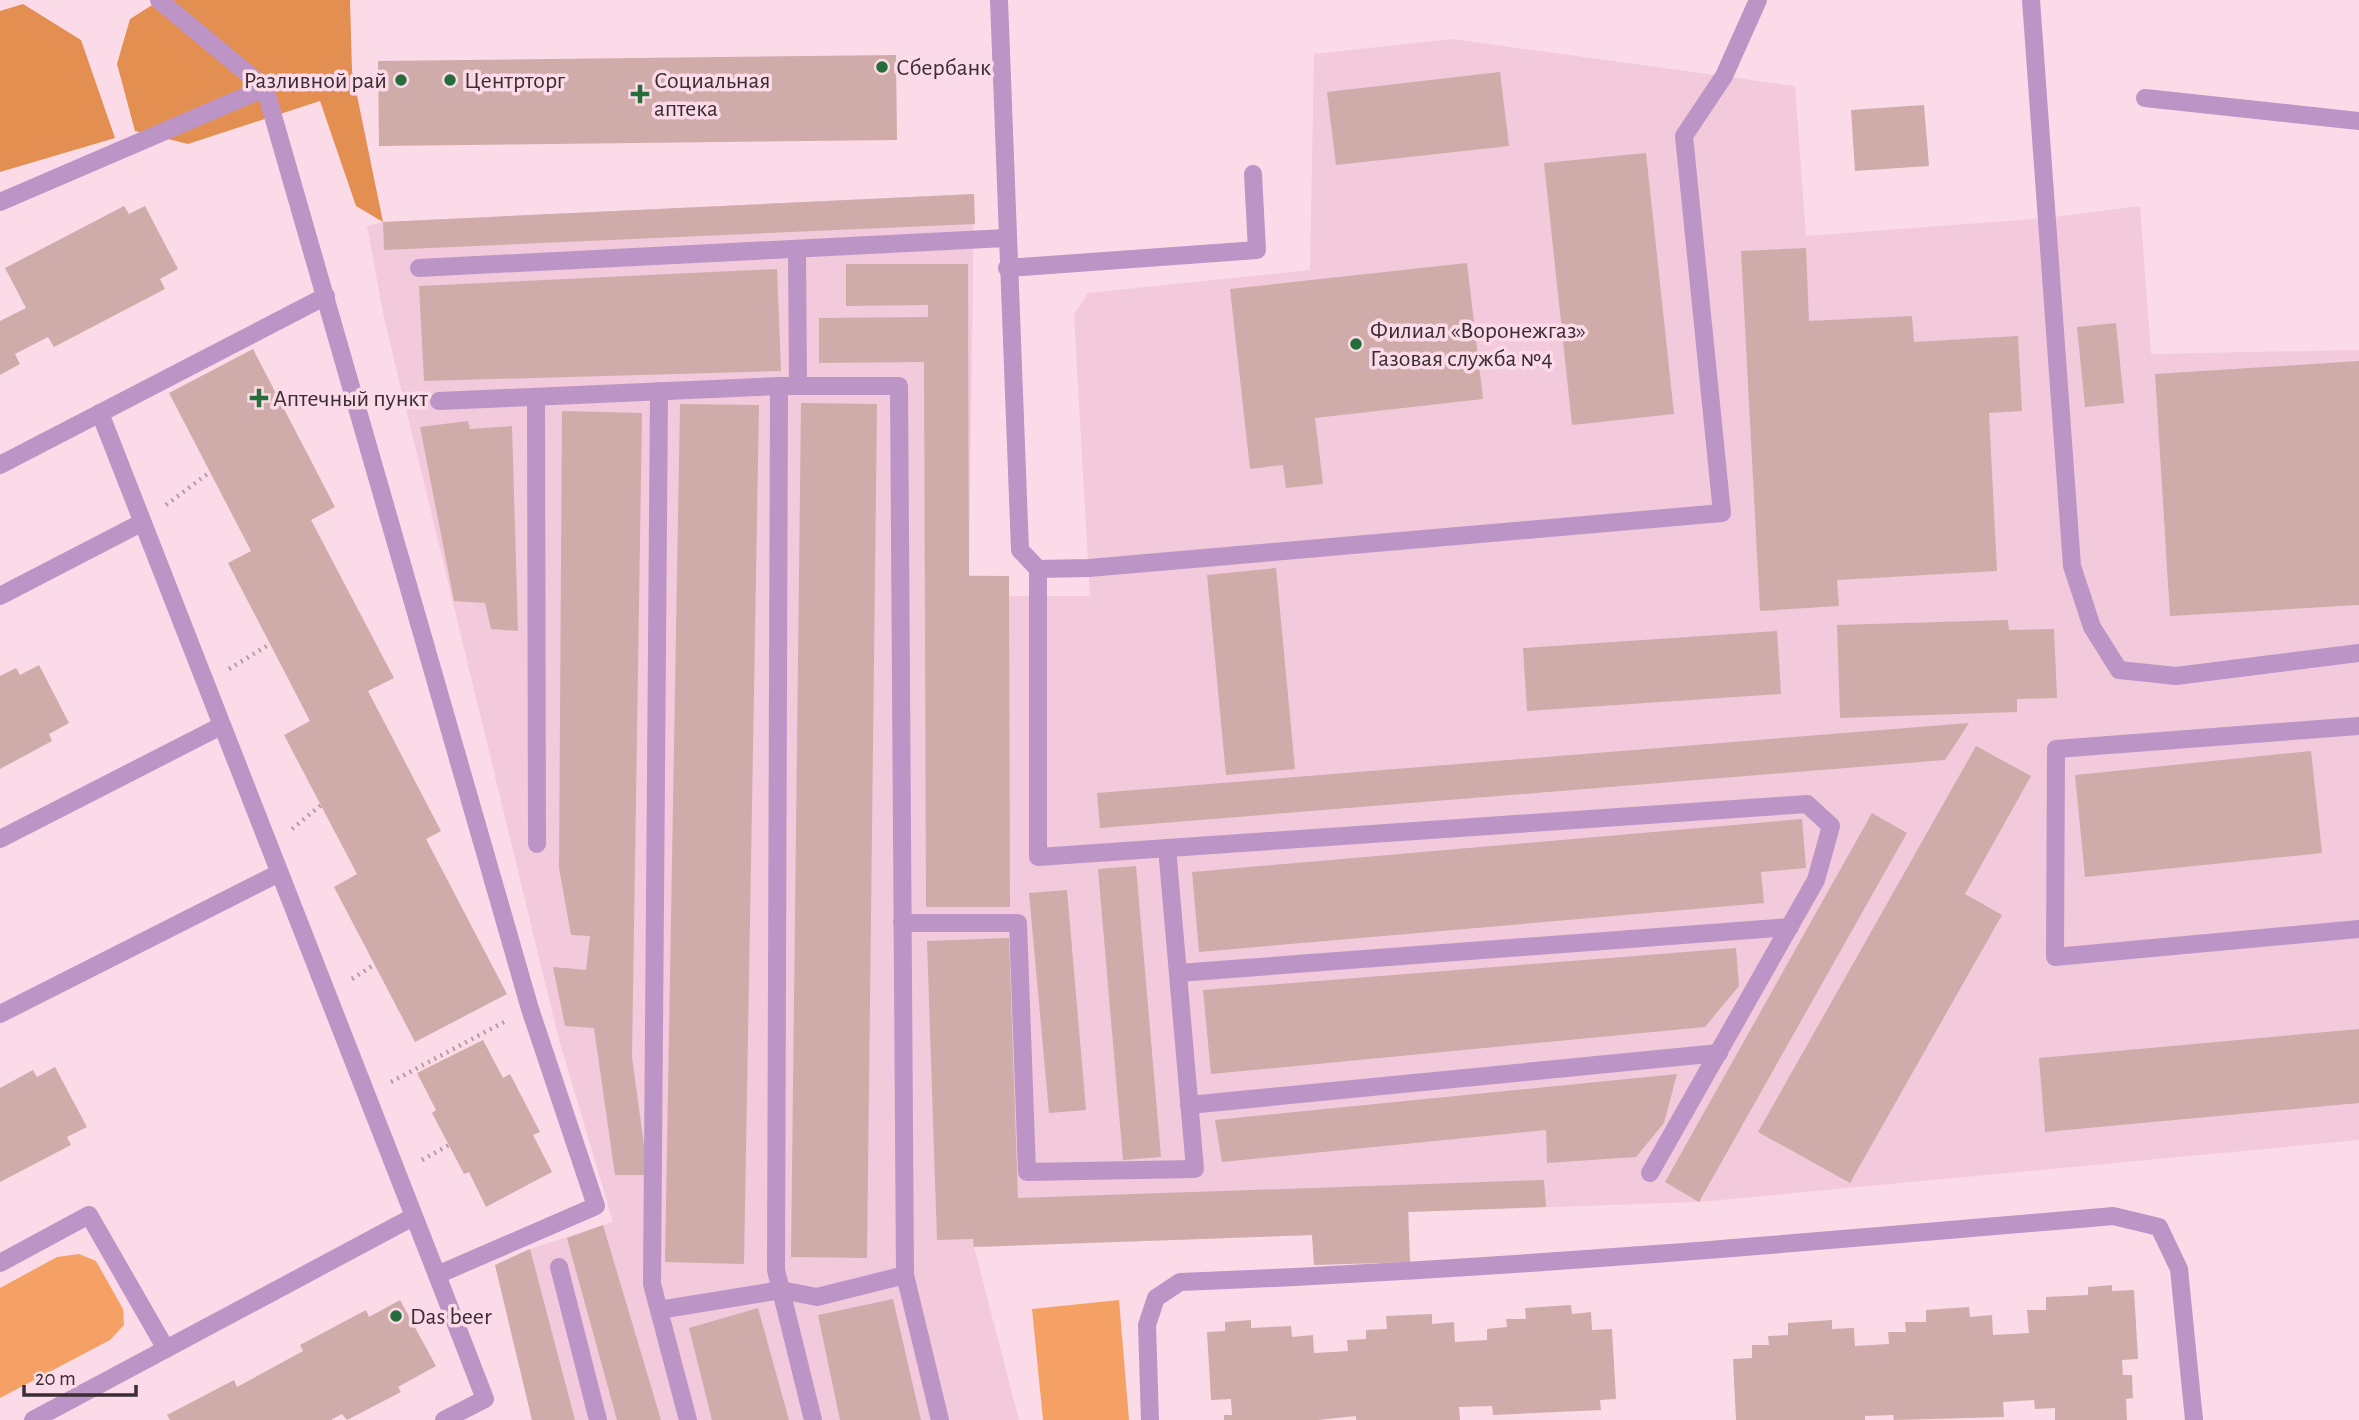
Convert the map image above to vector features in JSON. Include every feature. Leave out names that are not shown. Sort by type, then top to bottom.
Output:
[{"type":"lane","points":[[159,0],[265,88],[530,1009],[596,1206],[437,1275]]},
{"type":"lane","points":[[999,0],[1007,268],[1020,550],[1038,569],[1038,856],[1807,804],[1831,827],[1816,880],[1650,1174]]},
{"type":"lane","points":[[1038,569],[1090,568],[1722,513],[1684,136],[1724,76],[1758,0]]},
{"type":"lane","points":[[2031,0],[2072,566],[2092,627],[2119,670],[2142,673],[2176,676],[2359,653]]},
{"type":"lane","points":[[0,202],[265,88]]},
{"type":"lane","points":[[2145,97],[2359,121]]},
{"type":"lane","points":[[1007,268],[1257,250],[1253,174]]},
{"type":"lane","points":[[419,268],[1006,237]]},
{"type":"lane","points":[[797,249],[798,385]]},
{"type":"lane","points":[[0,465],[326,296]]},
{"type":"lane","points":[[439,401],[798,385],[899,386],[905,1275],[940,1420]]},
{"type":"lane","points":[[779,386],[776,1270],[813,1420]]},
{"type":"lane","points":[[659,391],[652,1283],[688,1420]]},
{"type":"lane","points":[[536,397],[537,844]]},
{"type":"lane","points":[[100,413],[485,1399],[444,1420]]},
{"type":"lane","points":[[0,596],[141,523]]},
{"type":"lane","points":[[0,839],[221,726]]},
{"type":"lane","points":[[2359,726],[2056,749],[2055,957],[2359,929]]},
{"type":"lane","points":[[902,923],[1018,923],[1027,1172],[1195,1169],[1167,848]]},
{"type":"lane","points":[[0,1014],[279,873]]},
{"type":"lane","points":[[1178,973],[1790,926]]},
{"type":"lane","points":[[1189,1105],[1718,1054]]},
{"type":"lane","points":[[0,1263],[89,1215],[166,1349]]},
{"type":"lane","points":[[1150,1420],[1147,1325],[1156,1298],[1180,1282],[1407,1273],[1698,1252],[2113,1216],[2159,1227],[2179,1269],[2194,1420]]},
{"type":"lane","points":[[33,1420],[413,1217]]},
{"type":"lane","points":[[559,1267],[598,1420]]},
{"type":"lane","points":[[659,1310],[781,1290],[817,1297],[905,1275]]},
{"type":"path","points":[[141,523],[210,472]]},
{"type":"path","points":[[204,683],[270,644]]},
{"type":"path","points":[[366,1095],[530,1009]]},
{"type":"shaded area","points":[[160,0],[350,0],[352,71],[383,222],[356,206],[320,101],[188,144],[135,131],[117,64],[130,19]]},
{"type":"shaded area","points":[[23,4],[81,40],[115,138],[0,172],[0,11]]},
{"type":"shaded area","points":[[1452,39],[1795,86],[1806,236],[2046,218],[2140,206],[2151,354],[2359,350],[2359,1140],[1699,1202],[1409,1212],[1410,1262],[1314,1265],[1312,1235],[974,1247],[1019,1420],[532,1420],[495,1265],[530,1249],[613,1222],[558,1036],[384,318],[367,226],[383,222],[974,194],[969,575],[1009,576],[1009,596],[1090,596],[1074,315],[1088,293],[1310,270],[1314,54]]},
{"type":"shaded area","points":[[79,1254],[96,1261],[123,1309],[124,1325],[110,1340],[0,1398],[0,1288],[57,1257]]},
{"type":"shaded area","points":[[1119,1300],[1129,1420],[1043,1420],[1032,1309]]},
{"type":"building","points":[[896,55],[897,140],[379,146],[378,61]]},
{"type":"building","points":[[1500,72],[1509,146],[1336,165],[1327,92]]},
{"type":"building","points":[[1924,105],[1929,166],[1855,171],[1851,110]]},
{"type":"building","points":[[1646,153],[1674,414],[1572,425],[1544,163]]},
{"type":"building","points":[[974,194],[975,224],[384,250],[383,222]]},
{"type":"building","points":[[124,206],[129,214],[145,206],[178,269],[160,279],[165,289],[54,347],[48,337],[15,354],[20,364],[0,375],[0,321],[26,308],[5,268]]},
{"type":"building","points":[[1806,248],[1809,321],[1912,316],[1914,342],[2018,336],[2022,411],[1989,413],[1997,571],[1837,580],[1839,606],[1760,611],[1741,251]]},
{"type":"building","name":"Филиал «Воронежгаз» Газовая служба №4","points":[[1467,263],[1483,399],[1315,418],[1323,484],[1286,488],[1283,465],[1250,469],[1230,289]]},
{"type":"building","points":[[846,264],[968,264],[969,576],[1009,576],[1010,907],[926,907],[924,362],[819,363],[819,318],[928,317],[928,305],[846,306]]},
{"type":"building","points":[[777,269],[781,371],[424,381],[419,286]]},
{"type":"building","points":[[2116,323],[2124,403],[2085,407],[2077,327]]},
{"type":"building","points":[[253,349],[335,507],[311,520],[394,678],[368,691],[441,831],[426,839],[507,994],[415,1042],[334,887],[357,874],[284,735],[310,721],[228,563],[251,551],[169,393]]},
{"type":"building","points":[[2359,361],[2359,605],[2170,616],[2155,374]]},
{"type":"building","points":[[801,403],[877,404],[867,1258],[791,1257]]},
{"type":"building","points":[[680,404],[759,405],[744,1264],[665,1262]]},
{"type":"building","points":[[562,411],[642,413],[632,1057],[648,1175],[615,1175],[594,1028],[565,1026],[553,967],[586,970],[590,936],[571,935],[559,868]]},
{"type":"building","points":[[468,421],[470,429],[512,426],[518,631],[491,629],[485,603],[454,601],[420,427]]},
{"type":"building","points":[[1276,568],[1295,769],[1226,775],[1207,575]]},
{"type":"building","points":[[2008,620],[2009,630],[2054,629],[2057,698],[2017,699],[2017,712],[1840,718],[1837,625]]},
{"type":"building","points":[[1777,631],[1781,694],[1527,711],[1523,648]]},
{"type":"building","points":[[39,665],[69,723],[49,734],[52,741],[0,769],[0,676],[16,668],[20,675]]},
{"type":"building","points":[[1969,723],[1945,760],[1100,828],[1097,793]]},
{"type":"building","points":[[1976,746],[2031,776],[1965,894],[2002,915],[1850,1183],[1758,1132]]},
{"type":"building","points":[[2311,751],[2322,853],[2085,877],[2075,775]]},
{"type":"building","points":[[1872,813],[1907,833],[1699,1202],[1665,1182]]},
{"type":"building","points":[[1802,819],[1806,868],[1761,872],[1764,903],[1199,952],[1192,872]]},
{"type":"building","points":[[1136,866],[1161,1157],[1123,1160],[1098,869]]},
{"type":"building","points":[[1067,890],[1086,1110],[1049,1113],[1029,893]]},
{"type":"building","points":[[1009,938],[1018,1198],[1544,1180],[1546,1207],[1408,1212],[1410,1262],[1314,1265],[1312,1235],[974,1247],[973,1239],[937,1240],[927,941]]},
{"type":"building","points":[[1736,948],[1739,986],[1705,1027],[1211,1074],[1203,990]]},
{"type":"building","points":[[2359,1029],[2359,1103],[2045,1132],[2039,1058]]},
{"type":"building","points":[[483,1040],[503,1078],[510,1074],[540,1132],[533,1135],[552,1172],[486,1207],[469,1172],[464,1174],[432,1113],[436,1110],[417,1073]]},
{"type":"building","points":[[55,1067],[87,1127],[67,1137],[71,1145],[0,1182],[0,1088],[33,1070],[37,1077]]},
{"type":"building","points":[[1677,1074],[1664,1123],[1636,1157],[1547,1163],[1546,1130],[1222,1162],[1215,1120]]},
{"type":"building","points":[[603,1225],[661,1420],[617,1420],[567,1238]]},
{"type":"building","points":[[530,1249],[575,1420],[532,1420],[495,1265]]},
{"type":"building","points":[[2112,1285],[2112,1291],[2134,1290],[2138,1359],[2122,1360],[2123,1375],[2132,1375],[2133,1398],[2126,1399],[2127,1420],[2055,1420],[2055,1408],[2035,1409],[2034,1400],[2003,1402],[2004,1417],[1894,1420],[1893,1415],[1865,1416],[1865,1420],[1736,1420],[1733,1359],[1752,1358],[1752,1345],[1769,1345],[1768,1336],[1788,1335],[1788,1323],[1832,1320],[1832,1329],[1854,1328],[1855,1346],[1889,1344],[1888,1332],[1906,1332],[1905,1322],[1926,1322],[1926,1310],[1969,1307],[1970,1317],[1992,1315],[1993,1335],[2029,1333],[2027,1310],[2046,1310],[2046,1297],[2088,1295],[2088,1287]]},
{"type":"building","points":[[893,1299],[921,1420],[840,1420],[818,1315]]},
{"type":"building","points":[[400,1300],[436,1366],[398,1387],[401,1392],[347,1420],[342,1414],[331,1420],[170,1420],[167,1415],[234,1380],[237,1387],[303,1351],[300,1345],[366,1310],[369,1317]]},
{"type":"building","points":[[1571,1305],[1572,1314],[1591,1312],[1592,1330],[1612,1329],[1616,1399],[1600,1400],[1601,1410],[1493,1415],[1492,1406],[1459,1407],[1460,1420],[1356,1420],[1356,1416],[1318,1420],[1224,1420],[1224,1415],[1232,1415],[1231,1399],[1211,1400],[1207,1332],[1225,1331],[1225,1322],[1251,1320],[1251,1328],[1291,1326],[1292,1337],[1313,1335],[1314,1353],[1348,1351],[1347,1340],[1366,1339],[1366,1330],[1387,1329],[1386,1316],[1432,1314],[1432,1324],[1454,1322],[1455,1342],[1487,1340],[1487,1329],[1507,1327],[1506,1319],[1526,1319],[1525,1308]]},
{"type":"building","points":[[758,1308],[789,1420],[712,1420],[689,1328]]},
{"type":"place","name":"Сбербанк","points":[[882,67]]},
{"type":"place","name":"Разливной рай","points":[[401,80]]},
{"type":"place","name":"Центрторг","points":[[450,80]]},
{"type":"place","name":"Социальная аптека","points":[[640,94]]},
{"type":"place","name":"Филиал «Воронежгаз» Газовая служба №4","points":[[1356,344]]},
{"type":"place","name":"Аптечный пункт","points":[[259,398]]},
{"type":"place","name":"Das beer","points":[[396,1316]]}]
